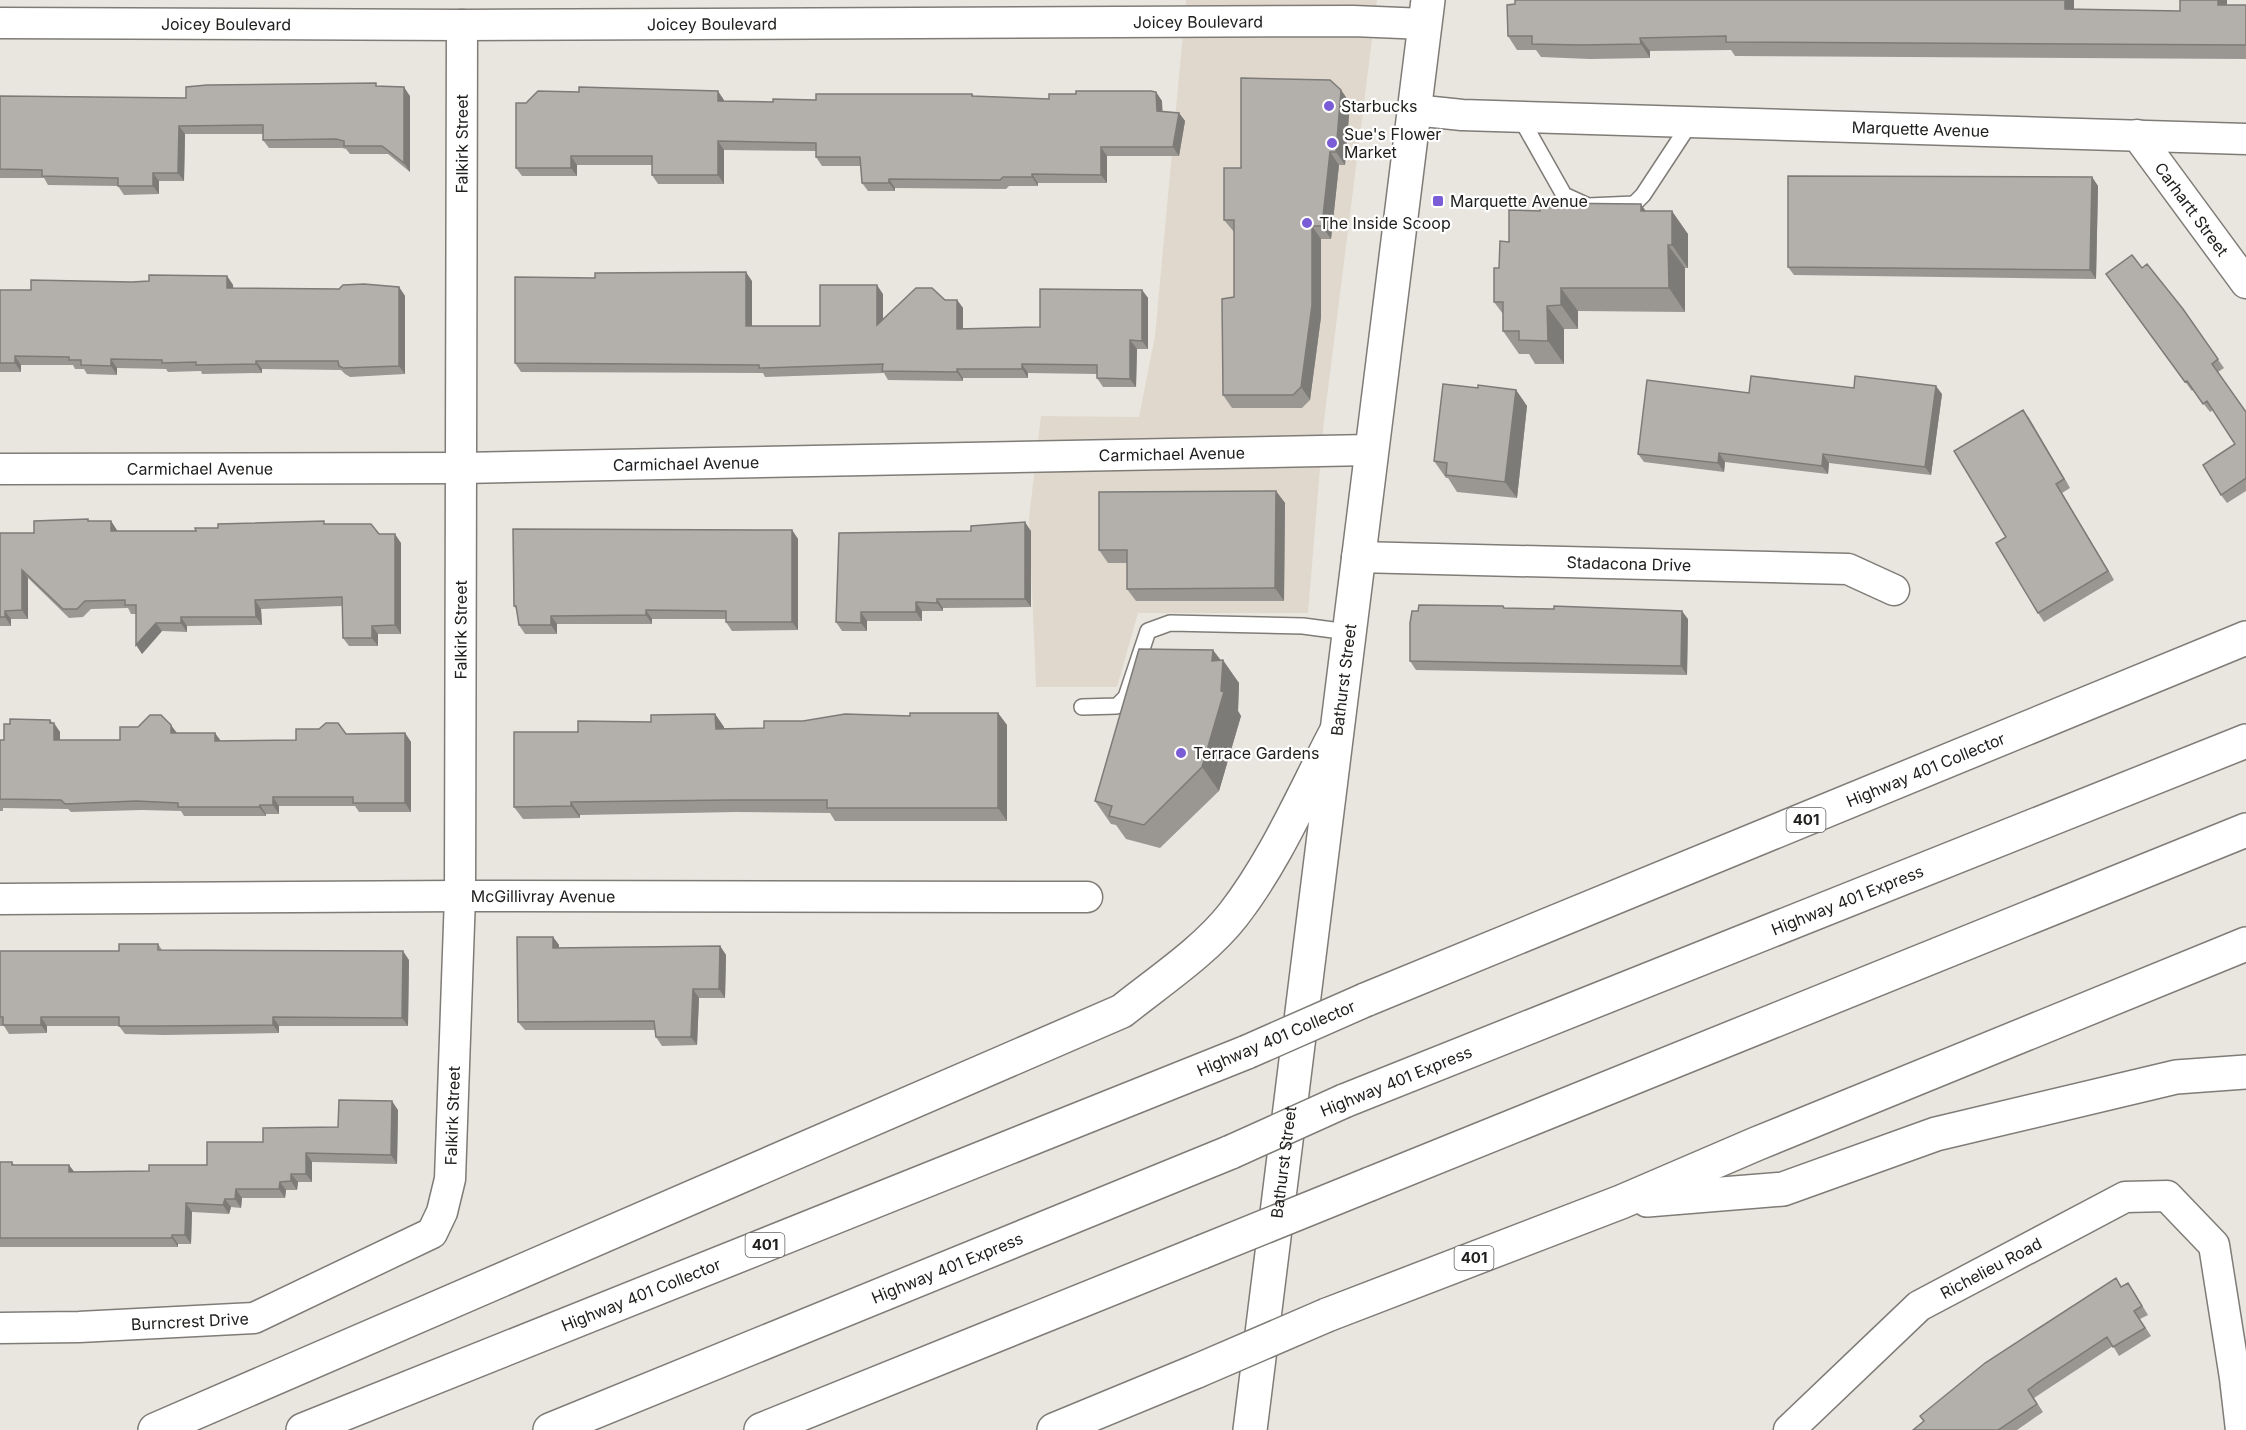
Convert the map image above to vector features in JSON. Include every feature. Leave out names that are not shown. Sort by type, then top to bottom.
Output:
[{"type":"main road","name":"Bathurst Street","points":[[1250,1430],[1426,12]]},
{"type":"main road","name":"Highway 401 Collector","points":[[303,1430],[1226,1060],[1365,1000],[2246,638]]},
{"type":"main road","points":[[155,1430],[1122,1011],[1214,936],[1233,915],[1269,860],[1335,734]]},
{"type":"main road","name":"Highway 401 Express","points":[[550,1430],[1212,1160],[1364,1093],[2246,741]]},
{"type":"main road","points":[[761,1430],[2246,830]]},
{"type":"main road","name":"401","points":[[1054,1430],[1327,1315],[1622,1202],[1756,1144],[2246,944]]},
{"type":"main road","points":[[1622,1202],[1784,1189],[1936,1134],[2176,1077],[2246,1072]]},
{"type":"street","name":"Joicey Boulevard","points":[[0,23],[48,11],[462,25],[1330,21],[1426,12]]},
{"type":"street","name":"Falkirk Street","points":[[432,1233],[442,1212],[450,1179],[460,896],[462,25]]},
{"type":"street","name":"Marquette Avenue","points":[[1414,110],[1520,117],[2246,138]]},
{"type":"street","name":"Carhartt Street","points":[[2137,135],[2246,283]]},
{"type":"street","name":"Carmichael Avenue","points":[[0,469],[462,468],[1370,450]]},
{"type":"street","name":"Stadacona Drive","points":[[1357,557],[1848,569],[1894,590]]},
{"type":"street","name":"McGillivray Avenue","points":[[0,899],[460,896],[1087,897]]},
{"type":"street","name":"Richelieu Road","points":[[1789,1430],[1919,1306],[2125,1197],[2167,1196],[2214,1245],[2241,1430]]},
{"type":"street","name":"Burncrest Drive","points":[[0,1328],[79,1327],[254,1318],[432,1233]]},
{"type":"lane","points":[[1520,117],[1564,195],[1588,206],[1634,204],[1643,195],[1691,122]]},
{"type":"lane","points":[[1082,707],[1117,706],[1126,697],[1149,631],[1170,623],[1303,626],[1348,632]]},
{"type":"shaded area","points":[[1186,0],[1377,0],[1324,421],[1308,613],[1138,613],[1117,687],[1036,687],[1029,518],[1041,416],[1139,417],[1155,336]]},
{"type":"building","points":[[1515,0],[2065,0],[2065,9],[2180,11],[2180,0],[2218,0],[2218,5],[2246,5],[2246,45],[1726,42],[1726,36],[1640,38],[1641,44],[1532,44],[1532,36],[1508,36],[1507,5],[1515,4]]},
{"type":"building","points":[[1241,78],[1330,80],[1341,90],[1336,152],[1330,152],[1322,226],[1312,226],[1312,305],[1301,387],[1293,395],[1223,395],[1222,299],[1234,297],[1234,220],[1224,220],[1224,168],[1241,168]]},
{"type":"building","points":[[376,83],[376,86],[404,87],[404,163],[382,146],[344,146],[344,141],[336,139],[263,140],[263,125],[179,126],[178,173],[153,173],[153,186],[118,186],[118,178],[42,176],[42,170],[0,169],[0,96],[186,98],[186,87],[207,85]]},
{"type":"building","points":[[579,87],[718,91],[718,101],[773,102],[773,99],[816,100],[816,94],[972,94],[972,96],[1049,99],[1049,94],[1076,94],[1076,91],[1151,91],[1156,92],[1157,111],[1179,113],[1173,147],[1101,147],[1101,175],[1032,174],[1032,177],[1003,177],[1000,180],[889,179],[889,183],[862,183],[860,157],[816,157],[816,143],[718,141],[718,175],[652,175],[652,156],[571,156],[571,168],[516,168],[516,103],[526,103],[538,91],[579,92]]},
{"type":"building","points":[[1788,176],[2092,177],[2090,270],[1788,267]]},
{"type":"building","points":[[1540,203],[1641,204],[1641,211],[1672,211],[1672,245],[1668,245],[1669,288],[1561,288],[1561,305],[1547,306],[1548,341],[1519,340],[1519,331],[1503,331],[1503,302],[1494,302],[1494,268],[1499,268],[1500,241],[1509,242],[1509,210],[1540,211]]},
{"type":"building","points":[[2132,255],[2142,268],[2147,264],[2183,309],[2218,359],[2212,364],[2246,412],[2246,478],[2221,495],[2203,465],[2235,444],[2207,401],[2203,404],[2187,381],[2185,382],[2106,274]]},
{"type":"building","points":[[746,272],[746,326],[820,326],[820,285],[877,285],[877,325],[916,288],[932,288],[945,300],[957,300],[957,329],[1040,327],[1040,289],[1142,290],[1142,341],[1130,340],[1130,379],[1097,378],[1097,365],[1022,364],[1022,369],[957,369],[957,372],[882,371],[883,364],[759,368],[759,365],[515,363],[515,277],[595,278],[595,273]]},
{"type":"building","points":[[149,275],[227,276],[227,288],[339,289],[343,285],[364,284],[399,287],[399,366],[343,368],[339,366],[338,361],[256,361],[256,364],[196,365],[196,362],[162,363],[162,360],[111,359],[111,366],[81,365],[81,360],[69,360],[69,357],[15,356],[15,363],[0,363],[0,290],[31,290],[31,280],[132,282],[149,281]]},
{"type":"building","points":[[1751,376],[1854,388],[1855,376],[1936,386],[1925,467],[1823,454],[1822,466],[1719,453],[1718,463],[1638,454],[1647,380],[1749,393]]},
{"type":"building","points":[[1443,384],[1478,388],[1478,385],[1516,390],[1505,482],[1446,475],[1447,463],[1434,461]]},
{"type":"building","points":[[2023,410],[2064,479],[2056,484],[2108,571],[2038,613],[1996,543],[2006,537],[1954,451]]},
{"type":"building","points":[[1276,491],[1275,588],[1127,589],[1127,550],[1099,550],[1099,492]]},
{"type":"building","points":[[88,519],[88,521],[111,521],[111,531],[196,531],[195,528],[218,528],[218,524],[324,521],[324,524],[371,524],[379,534],[395,534],[395,625],[372,626],[372,638],[343,638],[342,597],[255,600],[256,617],[181,617],[181,623],[156,623],[136,645],[136,605],[125,605],[125,600],[85,601],[77,609],[63,609],[22,570],[22,610],[5,611],[5,617],[0,617],[0,533],[34,533],[34,521]]},
{"type":"building","points":[[1025,522],[1025,599],[937,599],[937,603],[916,602],[916,612],[861,612],[861,623],[836,622],[839,533],[971,531],[971,526]]},
{"type":"building","points":[[513,529],[792,530],[792,622],[726,622],[726,611],[646,610],[646,615],[551,616],[551,625],[519,625],[516,606],[514,606]]},
{"type":"building","points":[[1419,605],[1554,609],[1554,606],[1682,611],[1681,666],[1410,661],[1410,623],[1412,611],[1418,611]]},
{"type":"building","name":"Terrace Gardens","points":[[1139,649],[1213,650],[1212,661],[1223,660],[1221,691],[1224,692],[1202,767],[1144,825],[1109,816],[1112,806],[1095,801]]},
{"type":"building","points":[[910,713],[998,713],[998,808],[827,808],[827,800],[571,802],[571,806],[514,807],[514,732],[578,732],[578,721],[651,722],[651,715],[715,714],[716,729],[764,728],[764,721],[803,721],[845,714],[910,716]]},
{"type":"building","points":[[150,715],[161,715],[171,725],[171,733],[215,733],[215,741],[296,740],[296,729],[319,729],[326,723],[338,723],[346,734],[405,733],[405,803],[353,803],[353,797],[273,797],[273,805],[260,805],[259,807],[178,807],[178,803],[136,801],[65,804],[61,800],[0,799],[0,740],[4,740],[4,724],[10,724],[10,719],[50,720],[50,723],[54,723],[54,740],[120,740],[120,727],[138,727]]},
{"type":"building","points":[[517,937],[553,937],[553,948],[720,946],[719,989],[693,989],[691,1037],[656,1037],[654,1021],[518,1022]]},
{"type":"building","points":[[119,944],[158,944],[158,950],[403,951],[402,1018],[273,1017],[273,1025],[119,1026],[119,1017],[41,1017],[41,1025],[3,1025],[3,1017],[0,1017],[0,951],[119,951]]},
{"type":"building","points":[[339,1100],[392,1101],[391,1155],[306,1153],[306,1174],[291,1174],[291,1181],[280,1182],[279,1189],[236,1189],[235,1199],[225,1199],[223,1205],[186,1203],[185,1235],[172,1235],[172,1238],[0,1238],[0,1162],[12,1162],[12,1165],[69,1165],[69,1172],[149,1171],[149,1165],[207,1165],[207,1142],[263,1142],[263,1128],[338,1127]]},
{"type":"building","points":[[2116,1278],[2121,1287],[2128,1283],[2142,1306],[2134,1311],[2145,1328],[2113,1347],[2107,1337],[2037,1383],[2028,1390],[2037,1404],[1998,1430],[1913,1430],[1924,1421],[1920,1416],[1985,1363]]},
{"type":"place","name":"Starbucks","points":[[1329,106]]},
{"type":"place","name":"Sue's Flower Market","points":[[1332,143]]},
{"type":"place","name":"Marquette Avenue","points":[[1438,201]]},
{"type":"place","name":"The Inside Scoop","points":[[1307,223]]},
{"type":"place","name":"Terrace Gardens","points":[[1181,753]]}]
